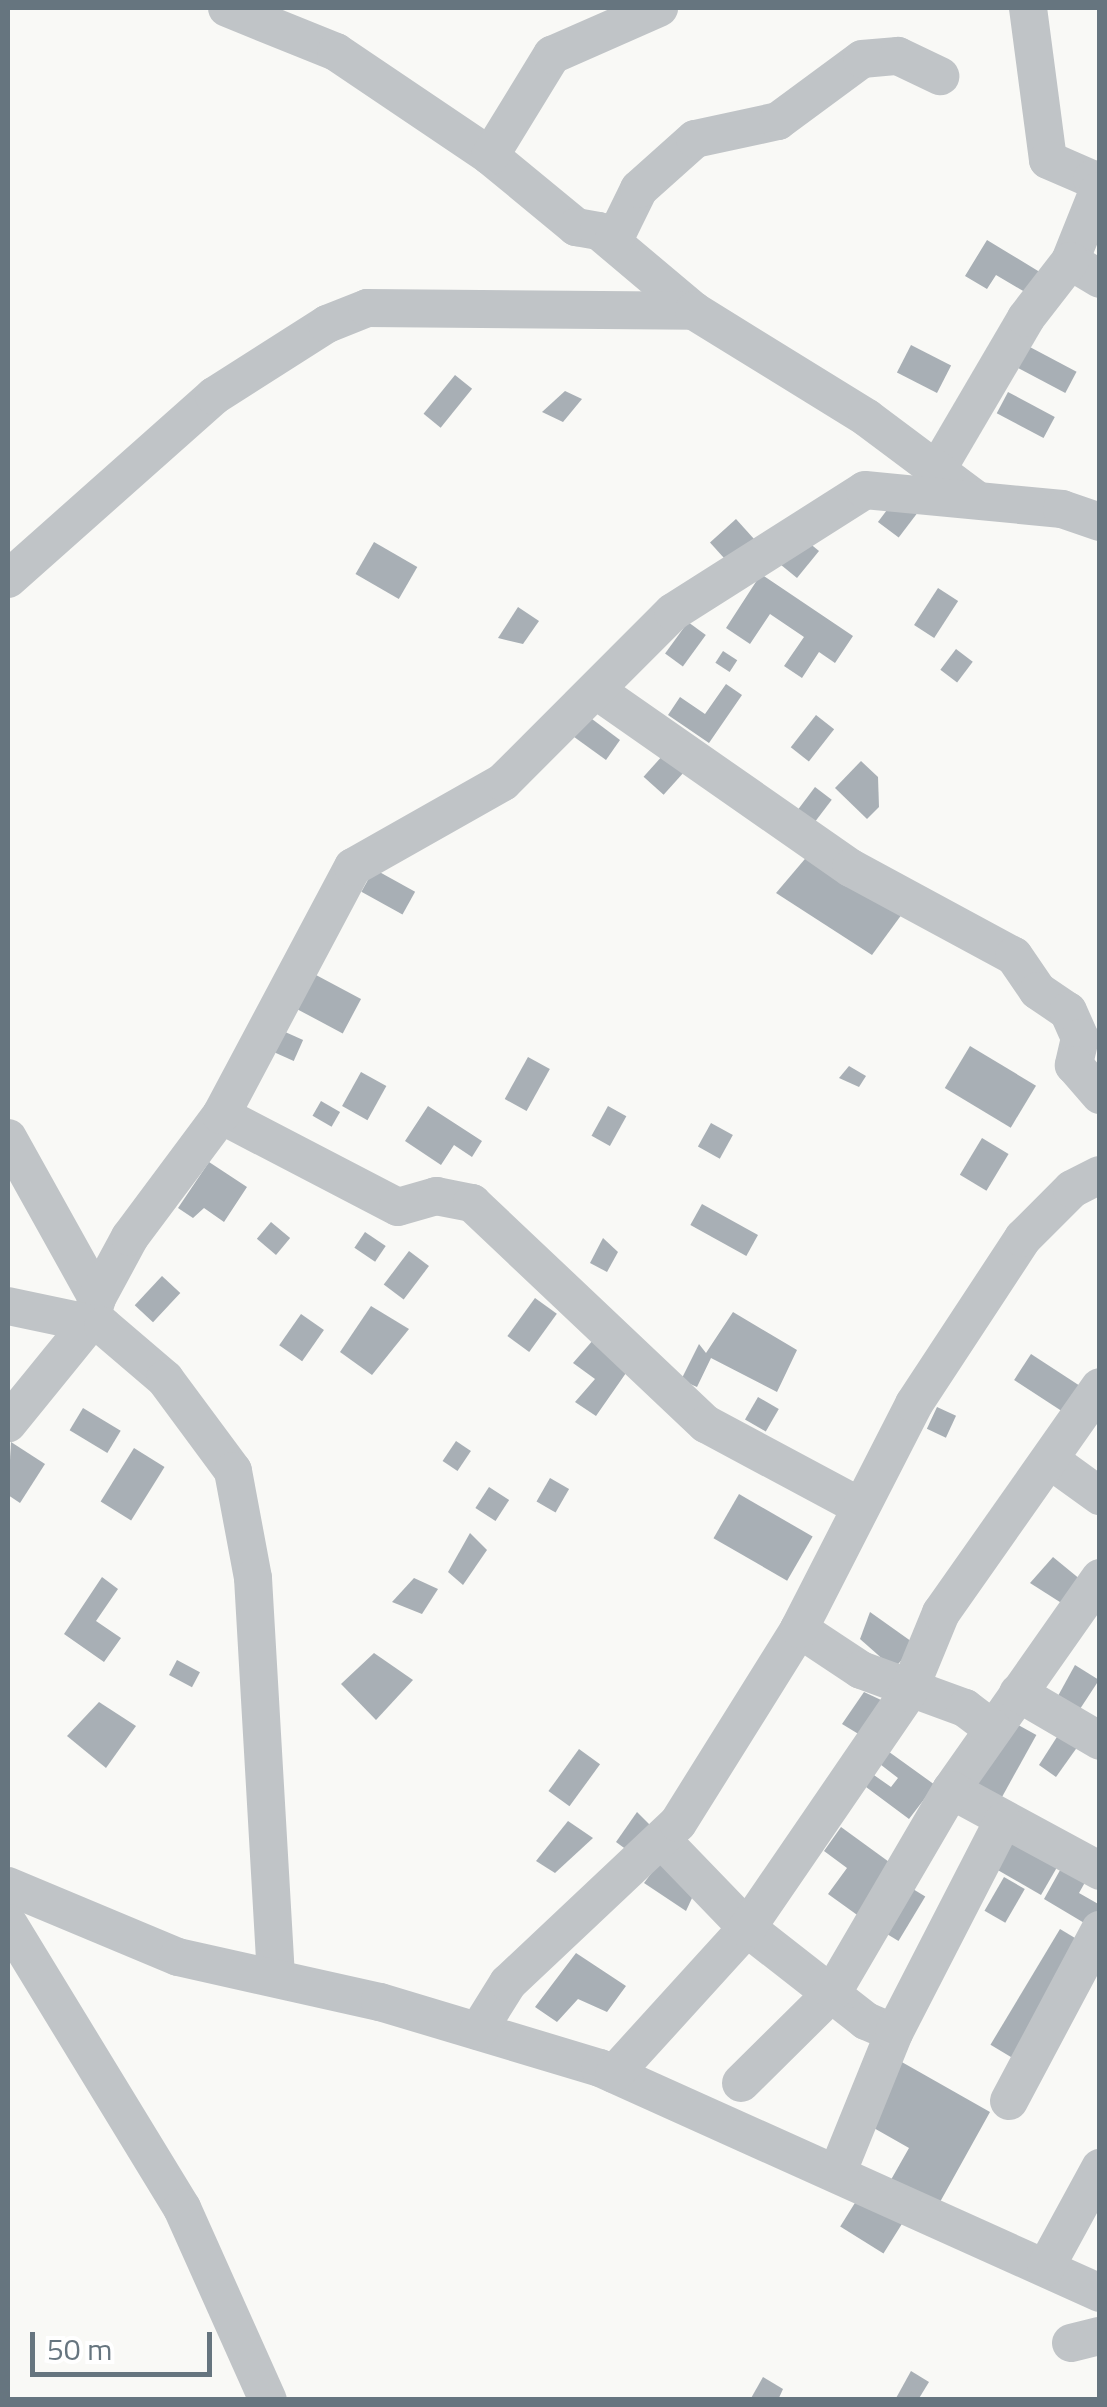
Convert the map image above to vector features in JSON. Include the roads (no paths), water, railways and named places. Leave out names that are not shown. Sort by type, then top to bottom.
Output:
[{"type":"street","points":[[227,8],[327,46],[490,156],[576,227],[613,242],[694,311],[974,498]]},
{"type":"street","points":[[490,156],[552,55],[658,8]]},
{"type":"street","points":[[937,470],[1026,318],[1085,270],[1098,191],[1092,179],[1048,160],[1028,8]]},
{"type":"street","points":[[613,242],[632,198],[695,139],[778,121],[862,58],[898,56],[940,76]]},
{"type":"street","points":[[8,579],[214,396],[354,314],[694,311]]},
{"type":"street","points":[[8,1422],[94,1310],[130,1237],[221,1115],[353,867],[476,803],[597,691],[673,612],[864,490],[974,498],[1100,522]]},
{"type":"street","points":[[597,691],[851,868],[1014,956],[1038,991],[1068,1012],[1080,1038],[1074,1065],[1100,1095]]},
{"type":"street","points":[[221,1115],[398,1207],[436,1196],[472,1202],[706,1424],[857,1505]]},
{"type":"street","points":[[8,1138],[94,1310],[165,1380],[233,1471],[252,1578],[276,1978]]},
{"type":"street","points":[[478,2031],[508,1983],[662,1840],[799,1629],[857,1505],[1023,1238],[1090,1187]]},
{"type":"street","points":[[8,1306],[94,1310]]},
{"type":"street","points":[[614,2074],[747,1928],[908,1693],[942,1614],[1100,1387]]},
{"type":"street","points":[[1050,1460],[1100,1496]]},
{"type":"street","points":[[741,2083],[833,1992],[951,1790],[1018,1693],[1088,1618],[1100,1578]]},
{"type":"street","points":[[799,1629],[908,1693],[965,1708],[993,1729]]},
{"type":"street","points":[[1018,1693],[1100,1741]]},
{"type":"street","points":[[951,1790],[1100,1871]]},
{"type":"street","points":[[838,2171],[894,2033],[1002,1821]]},
{"type":"street","points":[[662,1840],[747,1928],[894,2033]]},
{"type":"street","points":[[8,1886],[178,1957],[276,1978],[478,2031],[614,2074],[838,2171],[1100,2293]]},
{"type":"street","points":[[8,1923],[182,2208],[268,2400]]},
{"type":"street","points":[[1009,2100],[1100,1930]]},
{"type":"street","points":[[1046,2267],[1100,2168]]}]
